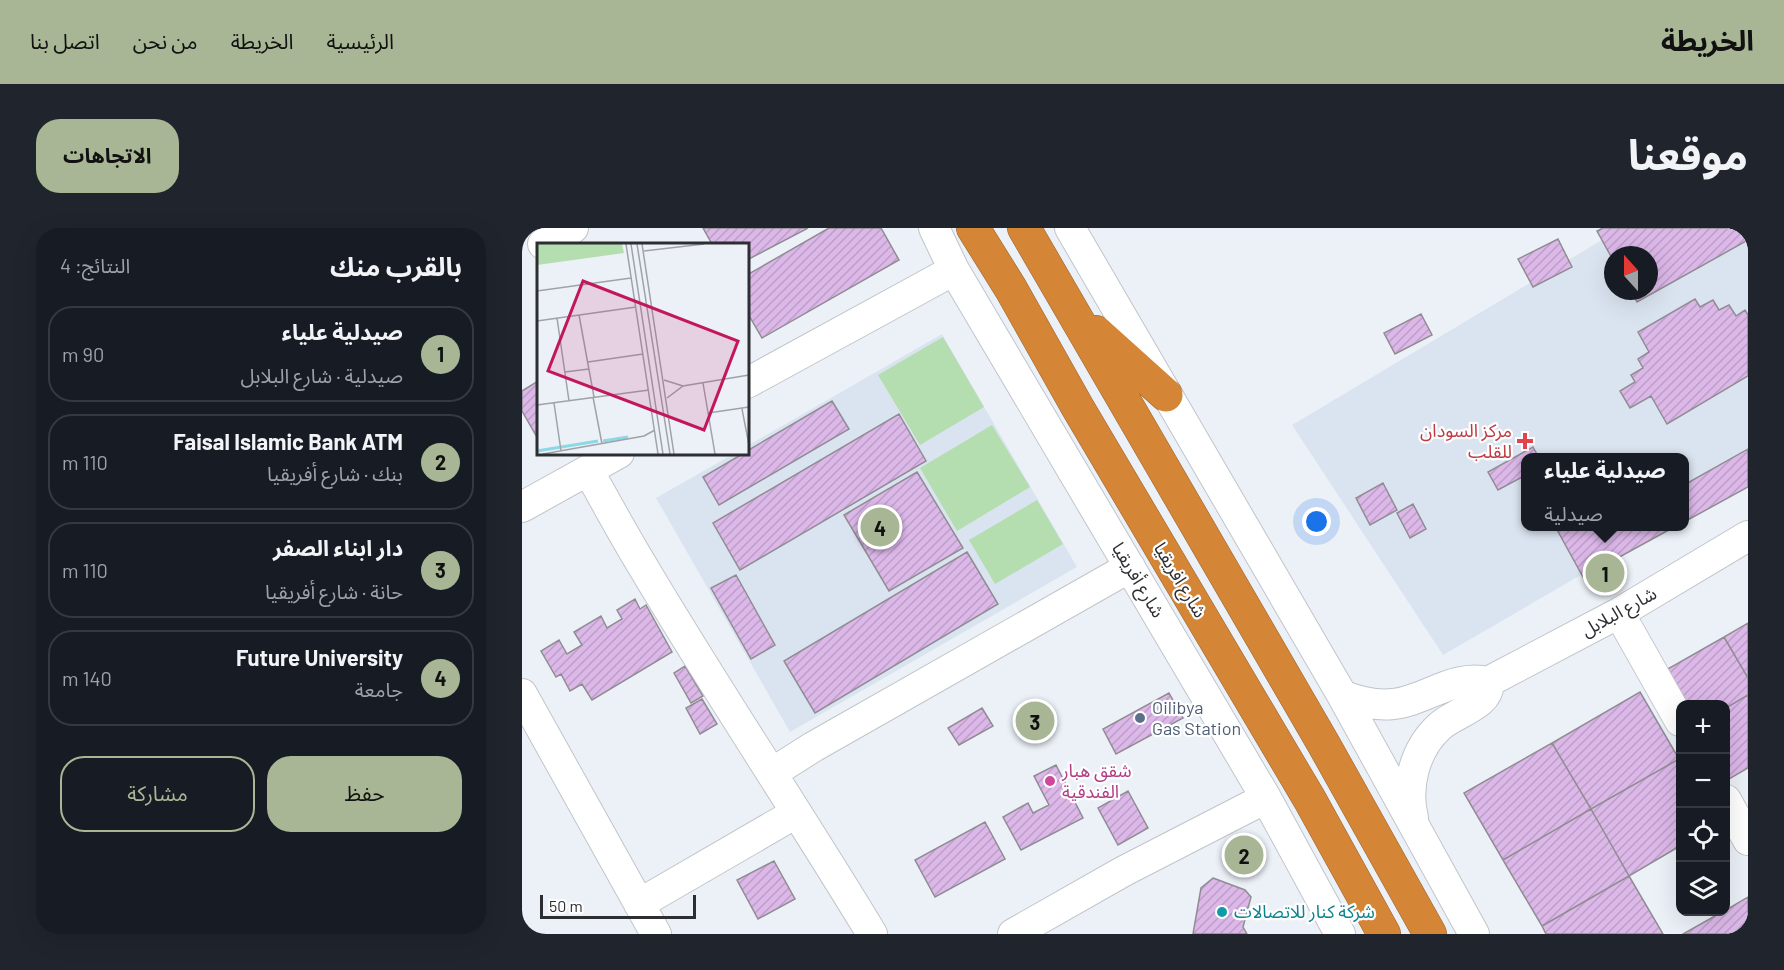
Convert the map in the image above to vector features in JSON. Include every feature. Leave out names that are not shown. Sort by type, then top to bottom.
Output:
[{"type":"highway","name":"شارع افريقيا","points":[[973,228],[1310,800],[1384,934]]},
{"type":"highway","points":[[1024,228],[1323,743],[1430,934]]},
{"type":"highway","points":[[1073,310],[1166,394]]},
{"type":"street","points":[[545,243],[573,228]]},
{"type":"street","name":"شارع أفريقيا","points":[[934,228],[954,270],[1266,798],[1340,934]]},
{"type":"street","points":[[1070,228],[1342,695],[1474,934]]},
{"type":"street","points":[[522,256],[537,248]]},
{"type":"street","points":[[748,382],[954,270]]},
{"type":"street","points":[[522,507],[617,454]]},
{"type":"street","points":[[588,470],[642,565],[872,934]]},
{"type":"street","name":"شارع البلابل","points":[[1342,695],[1374,705],[1396,704],[1461,681],[1488,682],[1619,613],[1748,536]]},
{"type":"street","points":[[772,773],[813,747],[1130,567]]},
{"type":"street","points":[[1619,613],[1676,714]]},
{"type":"street","points":[[1415,827],[1410,799],[1412,777],[1418,757],[1432,734],[1441,725],[1485,698],[1489,688],[1488,682]]},
{"type":"street","points":[[522,694],[656,934]]},
{"type":"street","points":[[1013,934],[1124,871],[1266,798]]},
{"type":"street","points":[[1734,801],[1748,840]]},
{"type":"street","points":[[639,903],[796,813]]},
{"type":"shaded area","name":"مركز السودان للقلب","points":[[1622,228],[1748,228],[1748,477],[1689,512],[1689,453],[1521,453],[1521,531],[1657,531],[1443,655],[1292,425]]},
{"type":"shaded area","points":[[942,334],[1077,567],[790,732],[656,498],[733,454],[748,454],[748,445]]},
{"type":"green space","points":[[943,337],[984,407],[920,445],[878,375]]},
{"type":"green space","points":[[992,425],[1030,487],[957,531],[920,468]]},
{"type":"green space","points":[[1037,500],[1063,544],[995,584],[969,540]]},
{"type":"building","points":[[703,228],[808,228],[748,259],[748,243],[711,243]]},
{"type":"building","points":[[829,228],[881,228],[899,260],[762,338],[748,314],[748,274]]},
{"type":"building","points":[[1603,228],[1748,228],[1748,240],[1658,290],[1658,246],[1605,246],[1597,231]]},
{"type":"building","points":[[1558,239],[1572,267],[1533,287],[1518,259]]},
{"type":"building","points":[[1695,299],[1700,307],[1713,300],[1719,310],[1729,305],[1736,316],[1745,310],[1748,315],[1748,376],[1667,424],[1651,396],[1630,408],[1620,391],[1635,382],[1631,375],[1643,368],[1638,359],[1649,352],[1638,332]]},
{"type":"building","points":[[1421,314],[1432,335],[1395,354],[1384,333]]},
{"type":"building","points":[[537,382],[537,437],[522,411],[522,391]]},
{"type":"building","points":[[832,401],[849,429],[719,505],[703,477],[742,454],[748,454],[748,450]]},
{"type":"building","points":[[899,414],[926,461],[740,570],[713,523]]},
{"type":"building","points":[[1533,447],[1536,453],[1522,453]]},
{"type":"building","points":[[1748,449],[1748,487],[1689,519],[1689,482]]},
{"type":"building","points":[[1521,454],[1521,478],[1498,490],[1488,472]]},
{"type":"building","points":[[917,472],[963,548],[889,591],[844,515]]},
{"type":"building","points":[[1383,483],[1397,510],[1370,525],[1356,498]]},
{"type":"building","points":[[1413,504],[1426,529],[1410,538],[1397,513]]},
{"type":"building","points":[[1558,531],[1667,531],[1583,577]]},
{"type":"building","points":[[967,552],[998,604],[815,713],[784,661]]},
{"type":"building","points":[[736,575],[775,645],[751,659],[711,588]]},
{"type":"building","points":[[635,599],[640,609],[646,605],[672,652],[592,700],[582,684],[570,691],[561,674],[556,677],[541,651],[559,640],[567,654],[582,645],[574,632],[601,616],[607,628],[622,619],[617,610]]},
{"type":"building","points":[[1748,623],[1748,678],[1724,637]]},
{"type":"building","points":[[1724,637],[1748,678],[1748,695],[1730,706],[1730,700],[1684,700],[1666,670]]},
{"type":"building","points":[[685,666],[703,696],[691,703],[674,673]]},
{"type":"building","points":[[1640,692],[1676,754],[1676,761],[1591,809],[1552,743]]},
{"type":"building","points":[[1169,693],[1183,718],[1116,754],[1103,729]]},
{"type":"building","points":[[1748,695],[1748,768],[1730,778],[1730,754],[1730,706]]},
{"type":"building","points":[[702,699],[717,724],[700,734],[686,708]]},
{"type":"building","points":[[982,708],[993,726],[959,745],[948,728]]},
{"type":"building","points":[[1552,743],[1591,809],[1503,860],[1464,793]]},
{"type":"building","points":[[1676,761],[1676,848],[1629,876],[1591,809]]},
{"type":"building","points":[[1056,765],[1083,818],[1021,850],[1003,817],[1028,803],[1033,813],[1049,805],[1034,776]]},
{"type":"building","points":[[1128,791],[1148,828],[1118,845],[1098,808]]},
{"type":"building","points":[[1591,809],[1629,876],[1542,926],[1503,860]]},
{"type":"building","points":[[985,822],[1005,859],[935,897],[915,860]]},
{"type":"building","points":[[774,861],[795,899],[758,919],[737,880]]},
{"type":"building","points":[[1629,876],[1663,934],[1546,934],[1542,926]]},
{"type":"building","name":"شركة كنار للاتصالات","points":[[1213,878],[1245,890],[1251,897],[1243,927],[1247,934],[1193,934],[1201,888]]},
{"type":"building","points":[[1748,897],[1748,934],[1683,934],[1715,916],[1730,916],[1730,908]]},
{"type":"place","name":"مركز السودان للقلب","points":[[1525,441]]},
{"type":"place","name":"Future University","points":[[880,527]]},
{"type":"place","name":"صيدلية علياء","points":[[1605,573]]},
{"type":"place","name":"Oilibya Gas Station","points":[[1140,718]]},
{"type":"place","name":"دار ابناء الصفر","points":[[1035,721]]},
{"type":"place","name":"شقق هبار الفندقية","points":[[1050,781]]},
{"type":"place","name":"Faisal Islamic Bank ATM","points":[[1244,855]]},
{"type":"place","name":"شركة كنار للاتصالات","points":[[1222,912]]}]
